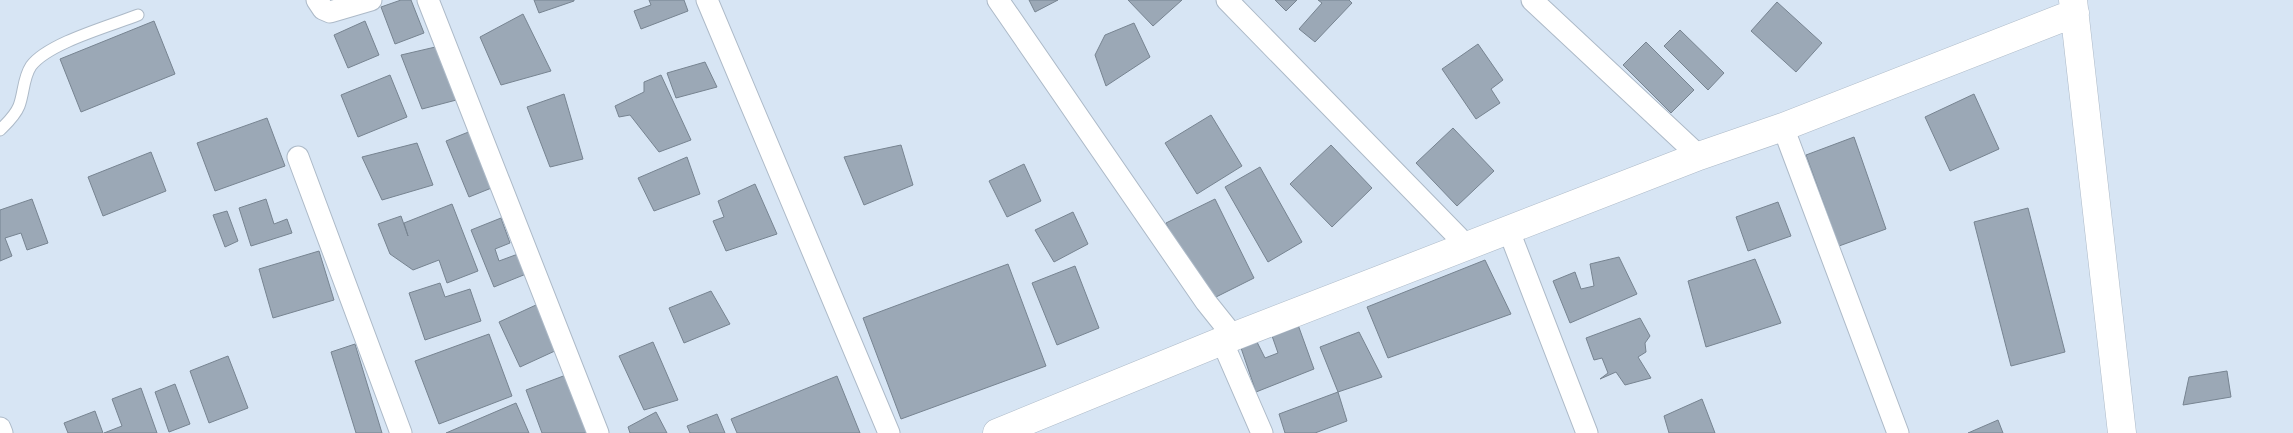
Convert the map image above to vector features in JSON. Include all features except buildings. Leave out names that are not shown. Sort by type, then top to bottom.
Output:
[{"type":"street","points":[[317,0],[323,9],[330,12],[371,0]]},
{"type":"street","points":[[428,0],[598,433]]},
{"type":"street","points":[[707,0],[889,433]]},
{"type":"street","points":[[998,0],[1206,302],[1228,339],[1262,433]]},
{"type":"street","points":[[1227,0],[1468,247]]},
{"type":"street","points":[[1532,0],[1699,156]]},
{"type":"street","points":[[997,433],[1228,339],[1699,156],[1783,127],[2074,6],[2122,433]]},
{"type":"street","points":[[1783,127],[1898,433]]},
{"type":"street","points":[[298,157],[401,433]]},
{"type":"street","points":[[1509,231],[1587,433]]},
{"type":"street","points":[[0,428],[2,433]]},
{"type":"lane","points":[[0,130],[10,121],[19,106],[25,78],[31,66],[41,55],[55,47],[138,15]]}]
